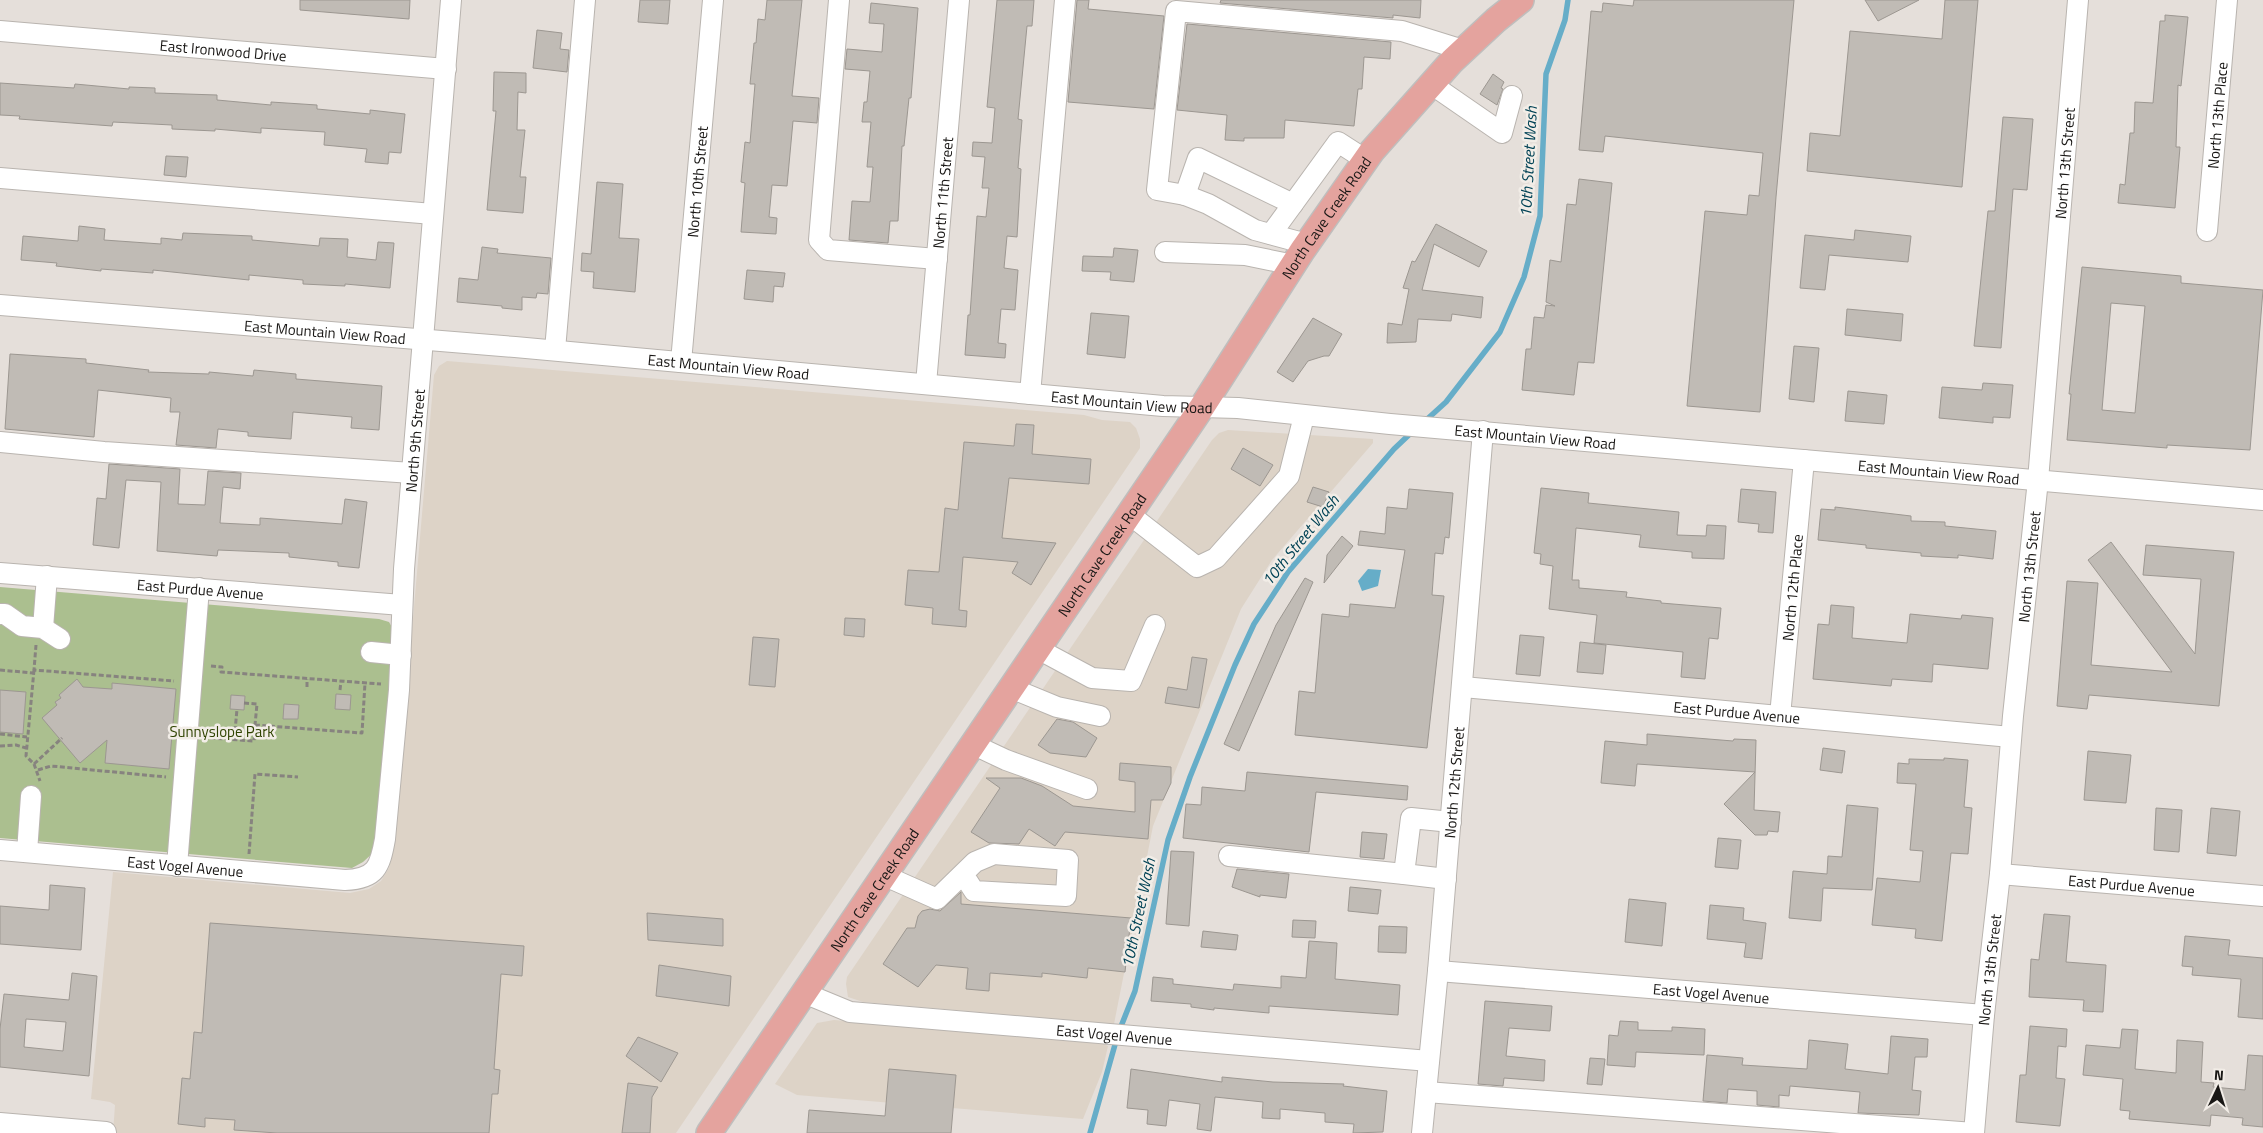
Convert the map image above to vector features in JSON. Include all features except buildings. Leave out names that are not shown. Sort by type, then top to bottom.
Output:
[{"type":"main road","name":"North Cave Creek Road","points":[[709,1133],[1202,407],[1307,244],[1366,160],[1431,84],[1463,50],[1496,20],[1522,0]]},
{"type":"street","name":"North 9th Street","points":[[370,876],[381,859],[385,839],[399,686],[402,605],[422,339],[451,0]]},
{"type":"street","points":[[555,350],[585,0]]},
{"type":"street","name":"North 10th Street","points":[[681,362],[713,0]]},
{"type":"street","points":[[839,0],[819,240],[828,250],[937,259]]},
{"type":"street","name":"North 11th Street","points":[[926,384],[959,0]]},
{"type":"street","points":[[1030,394],[1065,0]]},
{"type":"street","name":"North 13th Street","points":[[1974,1133],[1984,1015],[2000,874],[2011,737],[2038,480],[2078,0]]},
{"type":"street","name":"North 13th Place","points":[[2207,231],[2227,0]]},
{"type":"street","points":[[1307,244],[1255,230],[1208,204],[1185,195],[1157,190],[1176,10],[1402,30],[1463,50]]},
{"type":"street","name":"East Ironwood Drive","points":[[0,32],[446,69]]},
{"type":"street","points":[[1431,84],[1502,133],[1512,96]]},
{"type":"street","points":[[1271,234],[1338,142],[1366,160]]},
{"type":"street","points":[[1185,195],[1198,158],[1293,204]]},
{"type":"street","points":[[0,178],[433,214]]},
{"type":"street","points":[[1165,252],[1245,255],[1294,265]]},
{"type":"street","name":"East Mountain View Road","points":[[0,305],[555,350],[1163,406],[1238,408],[1390,424],[2263,500]]},
{"type":"street","points":[[1129,514],[1197,567],[1216,558],[1289,476],[1304,416]]},
{"type":"street","name":"North 12th Street","points":[[1422,1133],[1463,687],[1483,432]]},
{"type":"street","points":[[0,442],[114,453],[412,473]]},
{"type":"street","name":"North 12th Place","points":[[1780,716],[1804,460]]},
{"type":"street","name":"East Purdue Avenue","points":[[0,573],[402,605]]},
{"type":"street","points":[[40,628],[47,576]]},
{"type":"street","points":[[177,866],[173,808],[184,778],[199,588]]},
{"type":"street","points":[[0,614],[5,614],[22,626],[40,628],[60,639]]},
{"type":"street","points":[[1038,649],[1092,678],[1131,680],[1155,625]]},
{"type":"street","points":[[371,652],[401,655]]},
{"type":"street","name":"East Purdue Avenue","points":[[1463,687],[2011,737]]},
{"type":"street","points":[[1011,688],[1057,707],[1100,716]]},
{"type":"street","points":[[972,744],[1006,760],[1087,789]]},
{"type":"street","points":[[27,852],[36,792]]},
{"type":"street","points":[[1404,874],[1411,818],[1451,822]]},
{"type":"street","name":"East Vogel Avenue","points":[[0,850],[345,880],[358,880],[370,876]]},
{"type":"street","points":[[883,875],[937,898],[975,862],[994,854],[1068,860],[1066,896],[974,891],[963,874]]},
{"type":"street","points":[[1229,856],[1446,879]]},
{"type":"street","name":"East Purdue Avenue","points":[[2000,874],[2263,896]]},
{"type":"street","name":"East Vogel Avenue","points":[[1438,971],[1984,1015]]},
{"type":"street","name":"East Vogel Avenue","points":[[804,993],[850,1012],[1429,1061]]},
{"type":"street","points":[[1426,1092],[1974,1133]]},
{"type":"street","points":[[0,1123],[106,1132]]},
{"type":"path","points":[[36,792],[38,770],[26,756],[26,748],[40,628]]},
{"type":"path","points":[[0,670],[179,681],[193,672],[222,667],[221,672],[399,686]]},
{"type":"path","points":[[307,679],[307,687]]},
{"type":"path","points":[[340,690],[341,681]]},
{"type":"path","points":[[255,725],[362,733],[365,683]]},
{"type":"path","points":[[210,738],[254,741],[257,704],[244,703]]},
{"type":"path","points":[[235,731],[237,709]]},
{"type":"path","points":[[0,734],[27,737]]},
{"type":"path","points":[[34,764],[62,738]]},
{"type":"path","points":[[0,746],[10,745],[26,748]]},
{"type":"path","points":[[38,770],[50,766],[184,778]]},
{"type":"path","points":[[249,857],[255,774],[298,778]]},
{"type":"shaded area","points":[[447,361],[1084,415],[1102,420],[1130,422],[1136,428],[1140,439],[1140,448],[676,1133],[113,1133],[115,1105],[110,1102],[91,1099],[113,872],[350,893],[369,889],[381,881],[389,868],[393,851],[434,375],[439,366]]},
{"type":"shaded area","points":[[1228,430],[1373,439],[1373,443],[1272,560],[1241,609],[1153,826],[1114,1024],[863,1002],[848,997],[847,977],[1212,440],[1219,433]]},
{"type":"shaded area","points":[[834,1020],[1103,1044],[1108,1046],[1102,1072],[1083,1119],[797,1095],[775,1084],[817,1023]]},
{"type":"green space","name":"Sunnyslope Park","points":[[0,587],[379,619],[389,622],[394,631],[374,852],[363,862],[352,868],[0,838]]},
{"type":"water","points":[[1368,569],[1381,570],[1378,586],[1362,591],[1358,581]]},
{"type":"waterway","name":"10th Street Wash","points":[[1424,422],[1446,402],[1500,332],[1524,277],[1540,216],[1546,74],[1565,20],[1568,0]]},
{"type":"waterway","name":"10th Street Wash","points":[[1090,1133],[1118,1034],[1135,991],[1168,840],[1190,777],[1235,665],[1254,624],[1288,572],[1394,449],[1413,431]]}]
